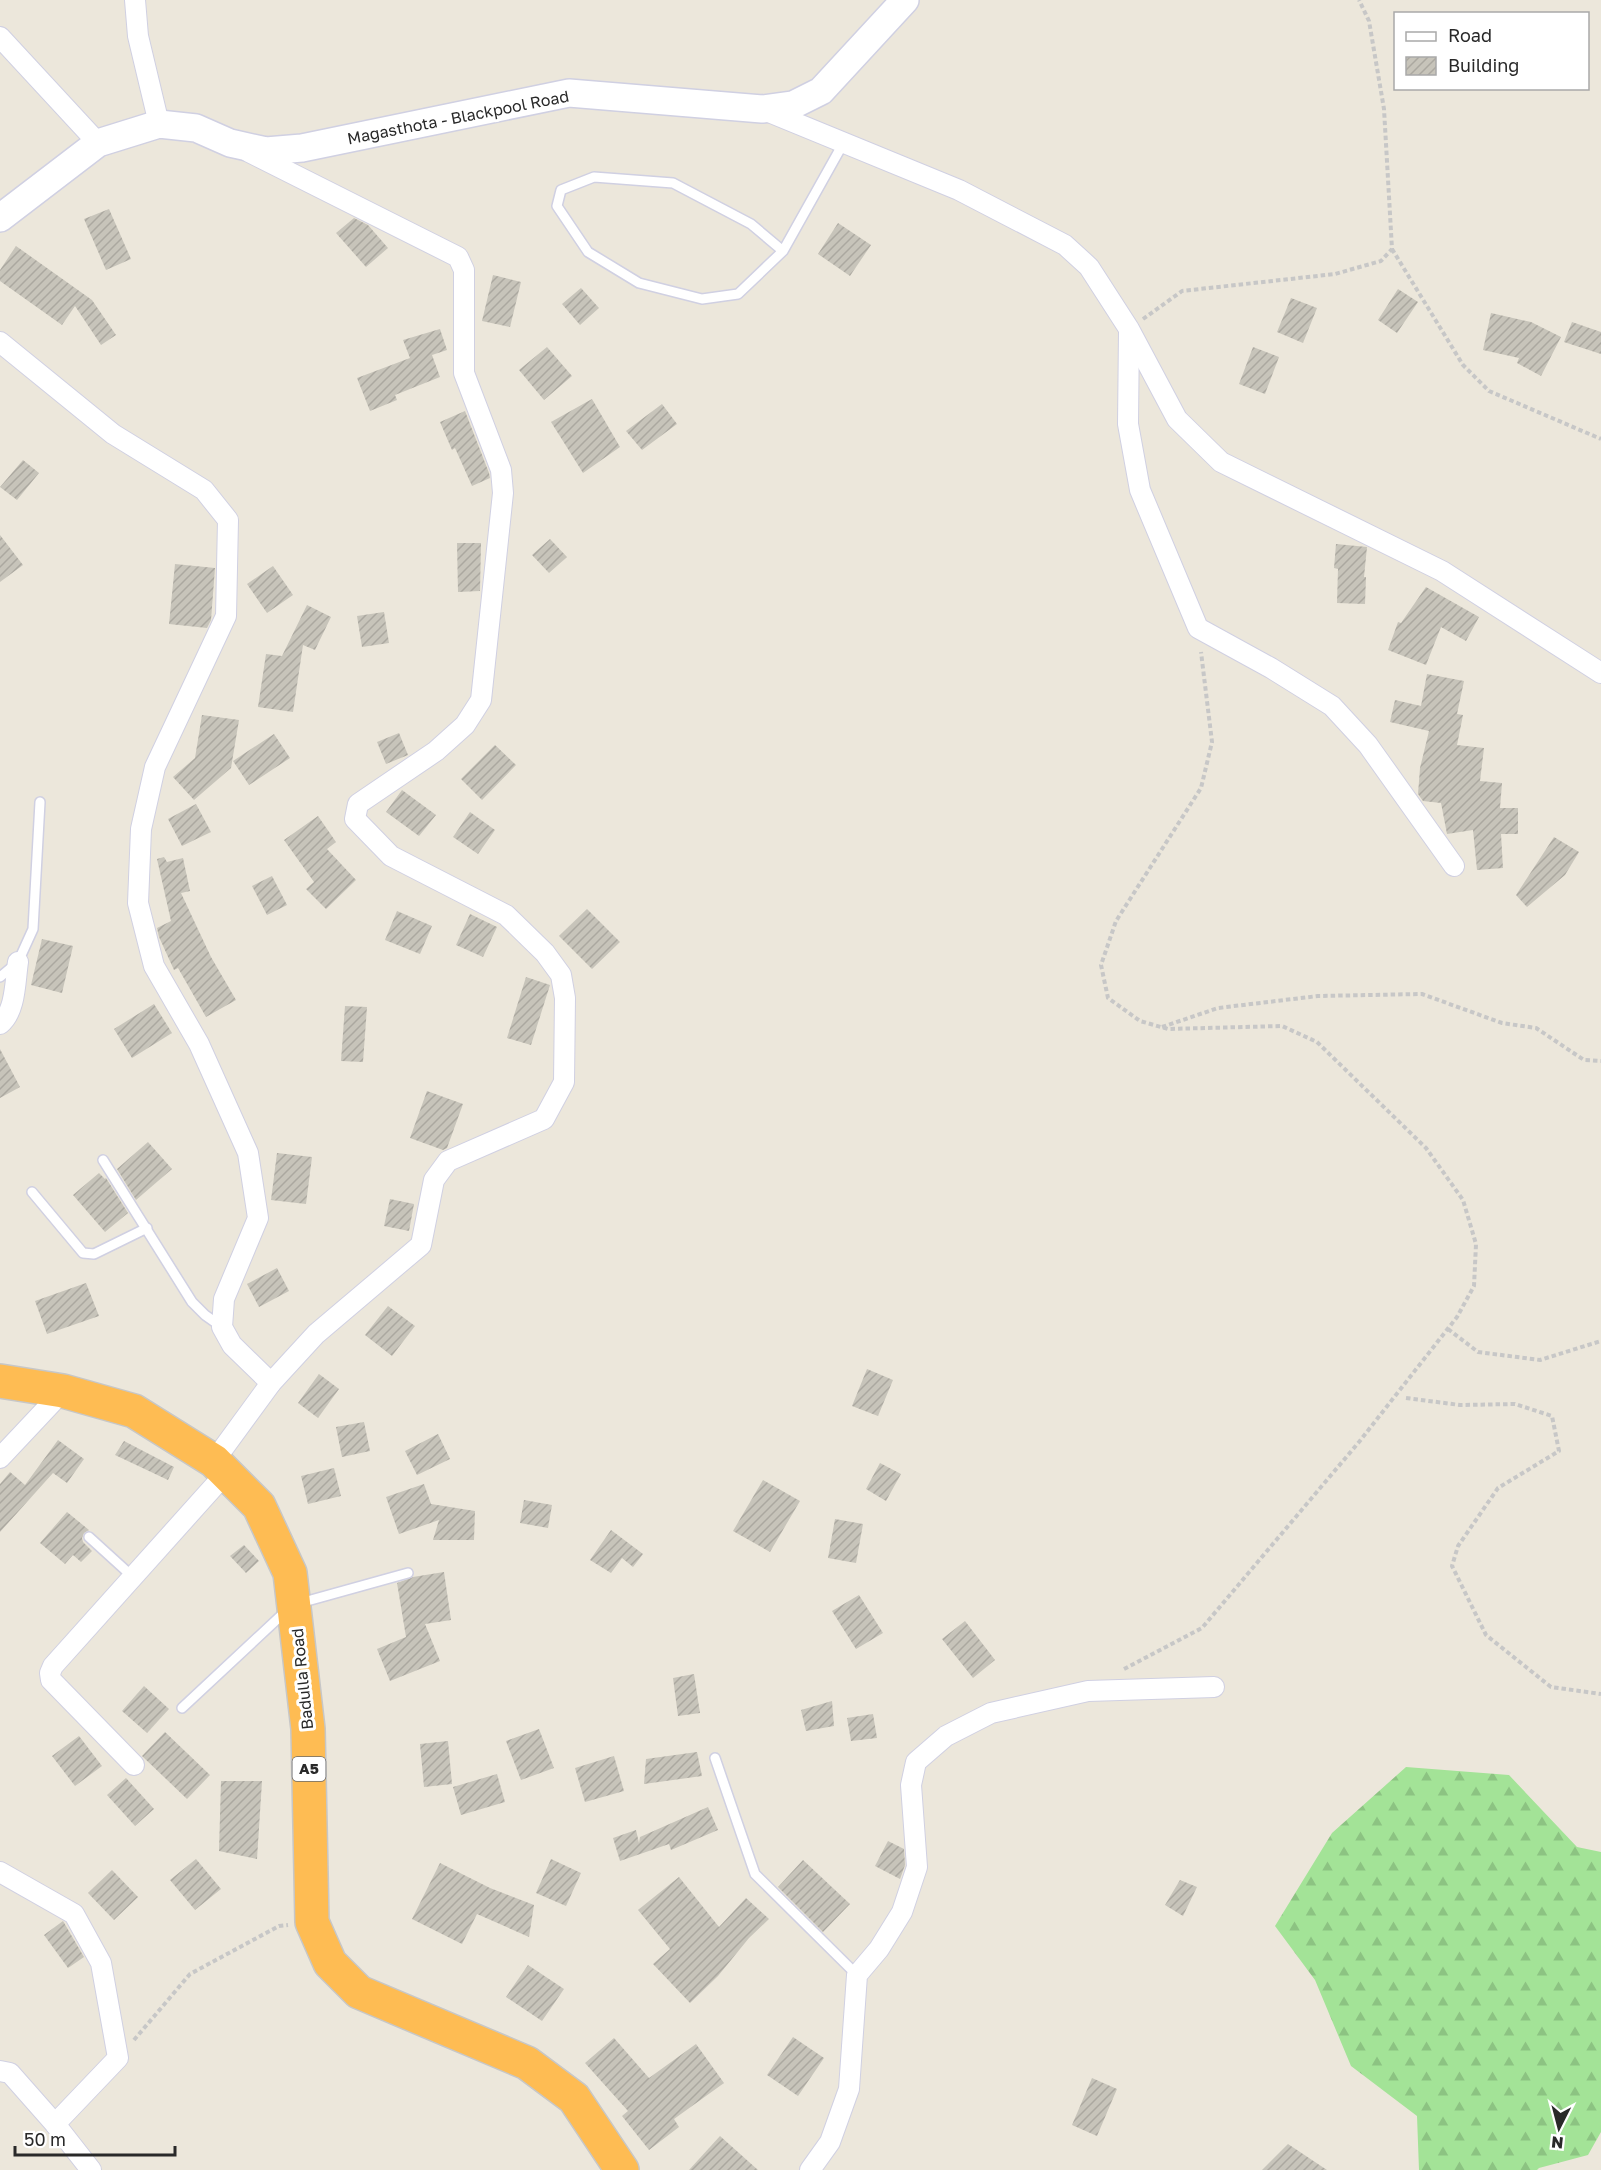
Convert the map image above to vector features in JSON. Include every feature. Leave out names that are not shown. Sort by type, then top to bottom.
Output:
[{"type":"highway","name":"Badulla Road","points":[[0,1381],[63,1391],[135,1411],[220,1467],[259,1506],[290,1574],[308,1729],[312,1922],[330,1963],[358,1992],[527,2063],[574,2098],[622,2170]]},
{"type":"street","points":[[135,0],[138,36],[159,123]]},
{"type":"street","name":"Magasthota - Blackpool Road","points":[[2,212],[98,143],[159,123],[196,129],[230,143],[266,151],[302,148],[570,93],[762,110],[794,105],[821,91],[905,0]]},
{"type":"street","points":[[0,37],[98,143]]},
{"type":"street","points":[[762,110],[844,141],[958,190],[1065,245],[1089,267],[1129,329],[1177,419],[1221,462],[1442,571],[1601,673]]},
{"type":"street","points":[[134,1765],[51,1680],[50,1673],[53,1666],[133,1577],[220,1467],[271,1383],[316,1334],[422,1245],[434,1180],[448,1161],[544,1119],[564,1082],[565,998],[561,975],[545,954],[506,915],[391,856],[355,819],[358,804],[436,751],[465,725],[481,700],[503,493],[501,470],[464,373],[464,270],[458,257],[230,143]]},
{"type":"street","points":[[1129,329],[1128,424],[1140,490],[1198,628],[1332,706],[1368,745],[1454,866]]},
{"type":"street","points":[[0,342],[113,434],[204,490],[228,520],[226,616],[155,767],[141,829],[138,903],[154,966],[199,1044],[248,1153],[258,1218],[224,1299],[222,1327],[232,1345],[271,1383]]},
{"type":"street","points":[[0,1024],[6,1019],[10,1010],[18,962]]},
{"type":"street","points":[[0,1458],[63,1391]]},
{"type":"street","points":[[810,2170],[830,2142],[849,2089],[856,1975],[879,1948],[902,1912],[917,1867],[911,1785],[916,1762],[946,1736],[991,1713],[1088,1692],[1214,1687]]},
{"type":"street","points":[[0,1872],[74,1914],[101,1963],[118,2058],[55,2124]]},
{"type":"street","points":[[0,2071],[10,2073],[55,2124],[91,2170]]},
{"type":"lane","points":[[783,251],[751,224],[673,183],[594,177],[561,190],[557,206],[588,252],[639,283],[702,299],[738,294],[783,251],[844,141]]},
{"type":"lane","points":[[0,977],[18,962],[33,929],[40,802]]},
{"type":"lane","points":[[103,1160],[192,1302],[222,1327]]},
{"type":"lane","points":[[32,1192],[83,1253],[88,1255],[147,1228]]},
{"type":"lane","points":[[89,1538],[133,1577]]},
{"type":"lane","points":[[182,1708],[293,1604],[408,1573]]},
{"type":"lane","points":[[715,1758],[754,1874],[856,1975]]},
{"type":"path","points":[[1359,0],[1369,21],[1384,109],[1392,249],[1462,365],[1489,391],[1601,439]]},
{"type":"path","points":[[1129,329],[1182,291],[1335,274],[1381,261],[1392,249]]},
{"type":"path","points":[[1088,1692],[1134,1664],[1202,1628],[1359,1442],[1457,1317],[1474,1286],[1476,1244],[1462,1200],[1426,1148],[1317,1042],[1282,1026],[1168,1029],[1140,1021],[1108,998],[1101,965],[1116,921],[1202,788],[1212,742],[1198,628]]},
{"type":"path","points":[[1161,1027],[1218,1008],[1318,996],[1422,994],[1502,1023],[1536,1028],[1584,1060],[1601,1061]]},
{"type":"path","points":[[1448,1329],[1479,1352],[1540,1360],[1601,1341]]},
{"type":"path","points":[[1406,1398],[1460,1405],[1515,1404],[1552,1416],[1559,1451],[1498,1488],[1458,1546],[1452,1566],[1486,1635],[1551,1687],[1601,1694]]},
{"type":"path","points":[[118,2058],[190,1974],[279,1926],[312,1922]]},
{"type":"green space","points":[[1406,1767],[1509,1775],[1577,1847],[1601,1852],[1601,2132],[1588,2155],[1537,2170],[1419,2170],[1417,2116],[1351,2066],[1315,1980],[1275,1926],[1332,1833]]},
{"type":"building","points":[[109,209],[131,259],[106,270],[84,219]]},
{"type":"building","points":[[354,218],[368,225],[388,248],[366,267],[336,233]]},
{"type":"building","points":[[838,223],[871,245],[850,276],[818,254]]},
{"type":"building","points":[[16,246],[92,300],[116,335],[101,345],[75,306],[62,325],[0,281],[0,270]]},
{"type":"building","points":[[493,275],[521,282],[510,327],[482,321]]},
{"type":"building","points":[[581,288],[599,308],[580,325],[562,304]]},
{"type":"building","points":[[1398,289],[1418,302],[1397,333],[1378,320]]},
{"type":"building","points":[[1291,298],[1317,308],[1303,343],[1277,332]]},
{"type":"building","points":[[1491,313],[1531,322],[1561,337],[1541,376],[1517,363],[1519,358],[1483,350]]},
{"type":"building","points":[[1572,322],[1601,332],[1601,354],[1564,342]]},
{"type":"building","points":[[440,329],[447,350],[432,355],[440,377],[395,395],[397,400],[370,411],[357,378],[410,358],[403,340]]},
{"type":"building","points":[[547,347],[572,376],[544,400],[519,370]]},
{"type":"building","points":[[1253,347],[1279,357],[1265,394],[1239,384]]},
{"type":"building","points":[[592,399],[620,447],[583,473],[551,422]]},
{"type":"building","points":[[662,404],[677,424],[642,450],[626,431]]},
{"type":"building","points":[[465,411],[490,478],[472,486],[440,422]]},
{"type":"building","points":[[23,460],[39,473],[17,500],[0,487]]},
{"type":"building","points":[[0,535],[23,565],[0,582]]},
{"type":"building","points":[[550,539],[567,557],[549,573],[532,555]]},
{"type":"building","points":[[457,543],[481,543],[480,591],[458,592]]},
{"type":"building","points":[[1336,544],[1367,547],[1364,577],[1366,577],[1365,604],[1337,603],[1338,569],[1334,568]]},
{"type":"building","points":[[175,564],[215,568],[211,620],[207,628],[169,624]]},
{"type":"building","points":[[273,566],[293,595],[267,613],[247,584]]},
{"type":"building","points":[[1426,587],[1479,617],[1466,641],[1441,627],[1426,665],[1388,650],[1398,622],[1401,623]]},
{"type":"building","points":[[307,605],[331,617],[315,650],[303,645],[293,712],[258,707],[266,654],[282,656]]},
{"type":"building","points":[[384,612],[389,643],[362,647],[357,616]]},
{"type":"building","points":[[1427,674],[1464,681],[1457,714],[1463,715],[1457,745],[1484,748],[1480,781],[1502,783],[1500,808],[1518,808],[1518,834],[1501,834],[1503,868],[1477,870],[1473,830],[1447,834],[1441,803],[1423,801],[1418,794],[1420,768],[1429,731],[1390,722],[1395,700],[1421,706]]},
{"type":"building","points":[[202,715],[239,720],[231,768],[194,800],[173,777],[195,758]]},
{"type":"building","points":[[399,733],[408,755],[386,764],[377,742]]},
{"type":"building","points":[[274,734],[290,758],[249,785],[233,761]]},
{"type":"building","points":[[495,745],[516,765],[482,800],[461,779]]},
{"type":"building","points":[[402,790],[436,815],[419,836],[386,812]]},
{"type":"building","points":[[196,804],[211,832],[182,846],[168,819]]},
{"type":"building","points":[[470,812],[495,830],[478,854],[453,837]]},
{"type":"building","points":[[318,816],[336,842],[327,849],[356,880],[326,909],[306,889],[314,882],[284,840]]},
{"type":"building","points":[[1554,837],[1579,852],[1565,875],[1527,907],[1516,895]]},
{"type":"building","points":[[164,857],[167,862],[183,858],[190,891],[181,893],[211,957],[236,1000],[206,1017],[178,968],[174,970],[159,937],[157,928],[171,921],[157,859]]},
{"type":"building","points":[[272,876],[287,905],[267,915],[252,886]]},
{"type":"building","points":[[587,909],[620,942],[592,969],[559,936]]},
{"type":"building","points":[[397,911],[432,926],[420,954],[385,940]]},
{"type":"building","points":[[470,914],[497,927],[483,957],[456,945]]},
{"type":"building","points":[[42,939],[73,946],[62,993],[31,985]]},
{"type":"building","points":[[526,977],[550,985],[531,1045],[507,1038]]},
{"type":"building","points":[[154,1004],[172,1033],[132,1058],[114,1029]]},
{"type":"building","points":[[345,1006],[367,1007],[363,1062],[341,1061]]},
{"type":"building","points":[[0,1049],[20,1087],[0,1098]]},
{"type":"building","points":[[427,1091],[463,1104],[447,1148],[443,1150],[410,1138]]},
{"type":"building","points":[[148,1142],[172,1169],[136,1200],[117,1169]]},
{"type":"building","points":[[277,1153],[312,1157],[306,1204],[271,1200]]},
{"type":"building","points":[[99,1173],[106,1178],[128,1213],[105,1232],[73,1195]]},
{"type":"building","points":[[390,1199],[414,1204],[409,1231],[384,1226]]},
{"type":"building","points":[[277,1268],[289,1291],[259,1307],[247,1284]]},
{"type":"building","points":[[86,1283],[99,1316],[47,1334],[35,1301]]},
{"type":"building","points":[[388,1306],[415,1326],[392,1356],[365,1335]]},
{"type":"building","points":[[867,1369],[893,1380],[878,1416],[852,1406]]},
{"type":"building","points":[[319,1374],[339,1389],[318,1418],[298,1403]]},
{"type":"building","points":[[364,1422],[370,1451],[342,1457],[336,1427]]},
{"type":"building","points":[[438,1434],[450,1459],[417,1475],[405,1451]]},
{"type":"building","points":[[58,1440],[84,1459],[67,1483],[53,1473],[0,1532],[0,1484],[10,1472],[25,1485]]},
{"type":"building","points":[[124,1441],[174,1467],[168,1480],[115,1455]]},
{"type":"building","points":[[880,1463],[901,1474],[886,1501],[866,1489]]},
{"type":"building","points":[[334,1468],[341,1496],[308,1504],[301,1476]]},
{"type":"building","points":[[763,1480],[800,1501],[770,1552],[733,1531]]},
{"type":"building","points":[[424,1484],[431,1504],[475,1511],[474,1540],[433,1540],[439,1520],[399,1534],[386,1497]]},
{"type":"building","points":[[524,1500],[552,1505],[548,1528],[520,1523]]},
{"type":"building","points":[[67,1512],[89,1530],[82,1538],[92,1551],[81,1562],[73,1555],[65,1564],[40,1543]]},
{"type":"building","points":[[835,1519],[863,1524],[856,1563],[828,1558]]},
{"type":"building","points":[[611,1530],[643,1554],[633,1567],[622,1558],[611,1573],[590,1560]]},
{"type":"building","points":[[244,1545],[259,1561],[246,1573],[230,1556]]},
{"type":"building","points":[[444,1572],[451,1620],[425,1624],[440,1661],[390,1681],[377,1649],[406,1637],[397,1583],[413,1577]]},
{"type":"building","points":[[859,1595],[883,1633],[856,1649],[832,1611]]},
{"type":"building","points":[[965,1621],[995,1660],[973,1678],[942,1639]]},
{"type":"building","points":[[694,1674],[700,1713],[678,1716],[673,1678]]},
{"type":"building","points":[[144,1686],[169,1709],[147,1733],[122,1711]]},
{"type":"building","points":[[832,1701],[834,1726],[806,1731],[801,1710]]},
{"type":"building","points":[[873,1714],[877,1738],[851,1741],[847,1718]]},
{"type":"building","points":[[539,1729],[554,1768],[521,1780],[506,1741]]},
{"type":"building","points":[[165,1732],[210,1775],[187,1799],[142,1756]]},
{"type":"building","points":[[79,1736],[102,1766],[75,1786],[52,1756]]},
{"type":"building","points":[[448,1741],[452,1784],[424,1787],[420,1744]]},
{"type":"building","points":[[697,1752],[702,1776],[644,1784],[646,1759]]},
{"type":"building","points":[[614,1756],[624,1791],[585,1802],[575,1768]]},
{"type":"building","points":[[497,1774],[505,1802],[461,1815],[453,1787]]},
{"type":"building","points":[[126,1778],[154,1809],[135,1826],[107,1795]]},
{"type":"building","points":[[221,1781],[262,1781],[257,1859],[219,1851]]},
{"type":"building","points":[[708,1807],[718,1830],[671,1850],[669,1844],[620,1861],[613,1838],[636,1830],[639,1843],[640,1837]]},
{"type":"building","points":[[888,1841],[904,1849],[905,1865],[900,1879],[875,1866]]},
{"type":"building","points":[[196,1859],[221,1889],[195,1910],[170,1880]]},
{"type":"building","points":[[551,1859],[581,1873],[566,1906],[536,1893]]},
{"type":"building","points":[[803,1860],[850,1904],[823,1932],[778,1887]]},
{"type":"building","points":[[440,1863],[490,1888],[534,1905],[529,1937],[477,1914],[462,1944],[412,1919]]},
{"type":"building","points":[[112,1870],[138,1897],[114,1920],[88,1893]]},
{"type":"building","points":[[679,1877],[719,1927],[746,1898],[769,1919],[749,1938],[718,1976],[690,2003],[653,1964],[670,1949],[638,1910]]},
{"type":"building","points":[[1180,1880],[1197,1887],[1183,1916],[1165,1905]]},
{"type":"building","points":[[63,1921],[84,1957],[68,1968],[44,1935]]},
{"type":"building","points":[[528,1965],[564,1989],[542,2021],[506,1997]]},
{"type":"building","points":[[793,2037],[824,2058],[798,2096],[767,2075]]},
{"type":"building","points":[[614,2038],[649,2078],[696,2044],[724,2083],[674,2119],[679,2127],[649,2150],[622,2116],[628,2111],[585,2063]]},
{"type":"building","points":[[1092,2078],[1117,2089],[1097,2136],[1072,2125]]},
{"type":"building","points":[[720,2136],[758,2170],[689,2170]]},
{"type":"building","points":[[1288,2144],[1327,2170],[1262,2170]]}]
